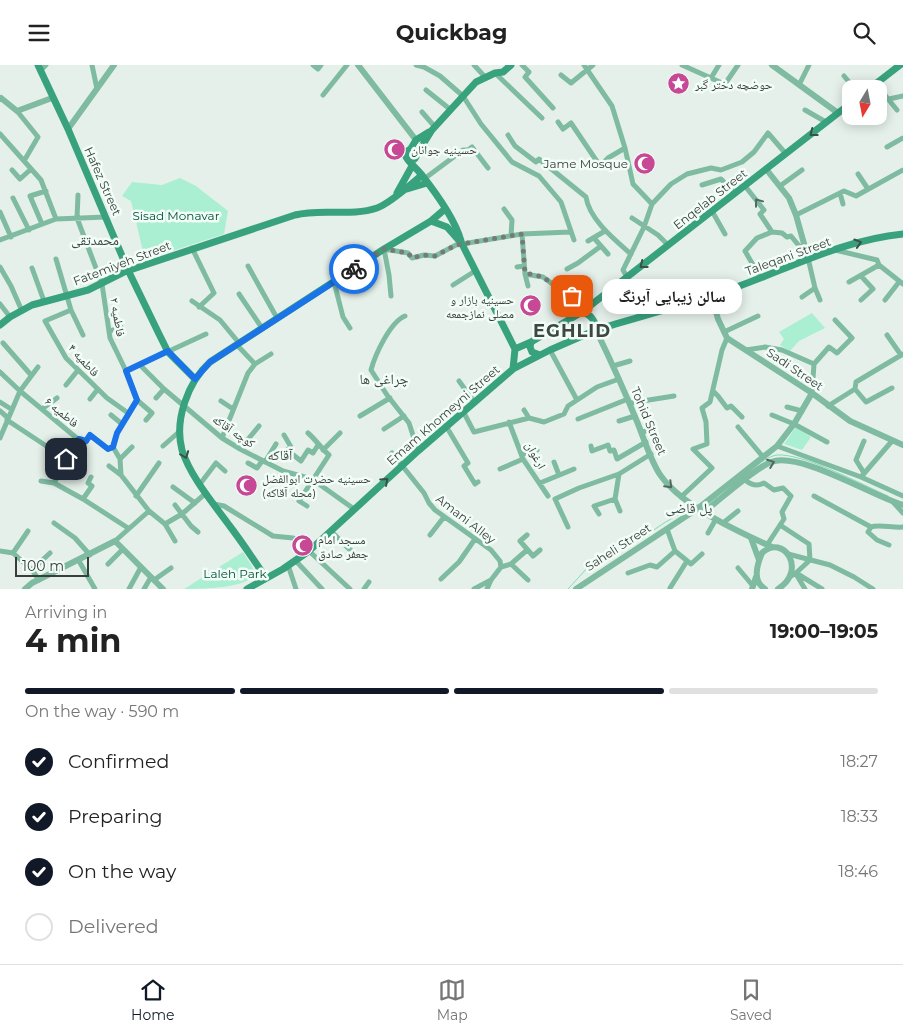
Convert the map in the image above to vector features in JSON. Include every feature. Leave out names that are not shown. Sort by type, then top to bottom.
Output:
[{"type":"main road","points":[[495,73],[498,65]]},
{"type":"main road","points":[[510,65],[503,72],[495,73],[486,79],[476,82],[433,129],[406,153],[410,163],[423,178],[458,230],[462,244],[515,349],[513,369]]},
{"type":"main road","points":[[880,80],[899,65]]},
{"type":"main road","name":"Hafez Street","points":[[39,68],[68,129],[128,270],[168,351],[195,379]]},
{"type":"main road","name":"Enqelab Street","points":[[515,349],[582,313],[842,110]]},
{"type":"main road","points":[[419,142],[417,155],[423,178]]},
{"type":"main road","points":[[410,149],[417,155]]},
{"type":"main road","points":[[395,196],[410,163],[417,155]]},
{"type":"main road","name":"Fatemiyeh Street","points":[[0,325],[10,317],[44,301],[88,290],[128,270],[300,214],[376,208],[423,178]]},
{"type":"main road","points":[[266,578],[200,484],[184,455],[181,431],[184,406],[195,379],[210,362],[368,259],[431,221],[444,209]]},
{"type":"main road","points":[[431,221],[447,227],[462,244]]},
{"type":"main road","name":"Taleqani Street","points":[[550,350],[596,330],[734,288],[808,258],[880,236],[903,234]]},
{"type":"main road","points":[[582,313],[592,317],[596,330]]},
{"type":"main road","points":[[531,342],[532,352],[540,355]]},
{"type":"main road","name":"Emam Khomeyni Street","points":[[247,589],[288,565],[310,549],[402,465],[513,369],[550,350]]},
{"type":"street","points":[[39,68],[46,65]]},
{"type":"street","points":[[92,65],[97,89]]},
{"type":"street","points":[[313,65],[318,69],[321,65]]},
{"type":"street","points":[[323,95],[347,65]]},
{"type":"street","points":[[358,65],[419,142]]},
{"type":"street","points":[[416,65],[424,67],[440,76],[463,96],[481,125],[512,162],[539,176],[561,202],[570,233],[574,240]]},
{"type":"street","points":[[474,65],[486,79]]},
{"type":"street","points":[[522,65],[530,73],[525,77],[553,108]]},
{"type":"street","points":[[584,65],[612,106],[625,148],[633,184],[652,204]]},
{"type":"street","points":[[561,75],[571,83],[593,65]]},
{"type":"street","points":[[711,78],[719,65]]},
{"type":"street","points":[[685,66],[725,83],[738,65]]},
{"type":"street","points":[[772,65],[838,113]]},
{"type":"street","points":[[799,85],[809,65]]},
{"type":"street","points":[[68,129],[112,67]]},
{"type":"street","points":[[495,73],[542,118]]},
{"type":"street","points":[[844,76],[847,80]]},
{"type":"street","points":[[426,90],[451,110]]},
{"type":"street","points":[[897,110],[889,99],[903,96]]},
{"type":"street","points":[[0,98],[18,111],[38,137],[24,161]]},
{"type":"street","points":[[18,111],[52,98]]},
{"type":"street","points":[[805,110],[826,122]]},
{"type":"street","points":[[422,112],[433,129]]},
{"type":"street","points":[[558,122],[563,129],[571,123],[600,166],[608,158],[625,148]]},
{"type":"street","points":[[627,277],[623,271],[644,227],[652,204],[671,184],[687,174],[711,168],[721,170],[742,162],[754,152],[768,133],[786,154]]},
{"type":"street","points":[[0,134],[41,180],[56,219]]},
{"type":"street","points":[[508,135],[515,146],[536,161],[539,159],[586,197],[587,205],[605,231],[631,254]]},
{"type":"street","points":[[887,147],[903,138]]},
{"type":"street","points":[[423,178],[464,150],[472,147],[488,168]]},
{"type":"street","points":[[12,171],[20,179],[31,169]]},
{"type":"street","points":[[766,169],[789,198],[796,215],[808,258],[814,288],[820,300]]},
{"type":"street","points":[[796,215],[844,191],[856,196],[903,169]]},
{"type":"street","points":[[780,186],[802,170]]},
{"type":"street","points":[[858,174],[868,189]]},
{"type":"street","points":[[702,185],[721,179],[735,194]]},
{"type":"street","points":[[745,185],[764,210],[760,214],[772,232]]},
{"type":"street","points":[[42,224],[30,197],[46,191]]},
{"type":"street","points":[[840,193],[843,204]]},
{"type":"street","points":[[77,218],[78,195]]},
{"type":"street","points":[[13,198],[29,230]]},
{"type":"street","points":[[504,209],[512,220],[511,236]]},
{"type":"street","points":[[0,211],[11,237]]},
{"type":"street","points":[[712,211],[725,234]]},
{"type":"street","points":[[0,240],[56,219],[106,217]]},
{"type":"street","name":"فاطمیه ۲","points":[[77,218],[102,283],[110,338],[137,400],[152,413],[146,420]]},
{"type":"street","points":[[632,218],[658,235],[668,245]]},
{"type":"street","points":[[588,241],[605,231]]},
{"type":"street","points":[[760,277],[745,251],[757,238],[772,232],[782,233],[787,237],[791,236],[800,247],[804,245]]},
{"type":"street","points":[[391,296],[384,249],[408,253],[412,258],[424,255],[435,256],[456,245],[522,234],[570,233]]},
{"type":"street","points":[[522,234],[524,266],[528,286]]},
{"type":"street","points":[[594,238],[608,254]]},
{"type":"street","points":[[567,269],[601,245]]},
{"type":"street","points":[[192,248],[214,293],[199,307]]},
{"type":"street","points":[[835,250],[877,260],[879,265],[901,283],[885,300]]},
{"type":"street","points":[[56,259],[71,310],[83,335]]},
{"type":"street","points":[[368,259],[369,278]]},
{"type":"street","points":[[248,265],[277,318]]},
{"type":"street","points":[[849,282],[879,265]]},
{"type":"street","points":[[516,267],[524,266]]},
{"type":"street","points":[[0,267],[12,286],[22,311]]},
{"type":"street","points":[[32,268],[44,301]]},
{"type":"street","points":[[453,285],[475,271]]},
{"type":"street","points":[[525,273],[543,277],[562,291],[582,300],[589,307]]},
{"type":"street","points":[[861,276],[873,289],[861,299]]},
{"type":"street","points":[[334,282],[343,317],[350,328]]},
{"type":"street","points":[[692,302],[714,305],[728,296],[734,288]]},
{"type":"street","points":[[802,297],[814,288]]},
{"type":"street","points":[[239,294],[262,328]]},
{"type":"street","points":[[192,301],[220,320],[255,364]]},
{"type":"street","points":[[0,304],[10,317]]},
{"type":"street","points":[[681,497],[712,468],[693,449],[707,444],[706,422],[702,408],[710,401],[726,335],[714,305]]},
{"type":"street","name":"فاطمیه ۴","points":[[71,310],[45,321],[66,358],[98,389],[128,413]]},
{"type":"street","points":[[405,316],[398,319],[375,356],[371,370],[409,423],[418,451]]},
{"type":"street","points":[[726,335],[758,317]]},
{"type":"street","points":[[704,512],[763,457],[778,446],[794,424],[812,393],[814,364],[829,347],[837,353],[852,337],[835,320]]},
{"type":"street","points":[[110,331],[121,327]]},
{"type":"street","name":"Tohid Street","points":[[596,330],[661,476],[681,497],[697,509],[750,538],[780,549],[788,554]]},
{"type":"street","points":[[126,371],[206,333]]},
{"type":"street","name":"Sadi Street","points":[[726,335],[855,424],[903,445]]},
{"type":"street","points":[[887,335],[902,355],[856,382],[855,389],[866,402],[892,388]]},
{"type":"street","points":[[3,343],[31,375]]},
{"type":"street","points":[[746,350],[765,347],[782,350],[814,364]]},
{"type":"street","points":[[550,350],[576,400]]},
{"type":"street","points":[[222,438],[248,373],[255,364],[271,354]]},
{"type":"street","points":[[613,366],[630,361]]},
{"type":"street","name":"کوچه آقاکه","points":[[140,365],[164,389],[222,438],[283,471],[312,479],[354,509]]},
{"type":"street","points":[[0,438],[20,391],[38,367]]},
{"type":"street","points":[[66,385],[78,370]]},
{"type":"street","name":"فاطمیه ۶","points":[[0,372],[20,391],[79,439],[86,441],[90,435],[108,449],[113,447]]},
{"type":"street","points":[[464,413],[474,432],[529,418],[544,422],[564,414],[568,406],[597,387],[619,379]]},
{"type":"street","points":[[458,381],[475,403]]},
{"type":"street","points":[[90,399],[98,389]]},
{"type":"street","points":[[156,398],[164,389]]},
{"type":"street","points":[[828,406],[855,389]]},
{"type":"street","points":[[713,391],[726,408],[731,406],[742,417]]},
{"type":"street","points":[[578,419],[629,401],[674,396]]},
{"type":"street","points":[[42,409],[57,398]]},
{"type":"street","points":[[360,416],[390,398]]},
{"type":"street","points":[[121,475],[120,459],[113,447],[117,433],[137,400]]},
{"type":"street","points":[[221,401],[233,409]]},
{"type":"street","points":[[0,402],[11,409]]},
{"type":"street","points":[[787,407],[802,411]]},
{"type":"street","points":[[524,410],[529,418]]},
{"type":"street","points":[[0,411],[8,419],[66,459]]},
{"type":"street","points":[[111,415],[122,424]]},
{"type":"street","points":[[618,421],[635,415]]},
{"type":"street","points":[[772,415],[794,424],[827,442]]},
{"type":"street","points":[[384,429],[404,416]]},
{"type":"street","name":"ارغوان","points":[[509,422],[522,456],[548,496]]},
{"type":"street","points":[[240,449],[259,426]]},
{"type":"street","points":[[446,426],[468,463],[464,466],[474,484],[478,482]]},
{"type":"street","points":[[642,433],[654,427]]},
{"type":"street","points":[[738,427],[763,457]]},
{"type":"street","points":[[163,446],[181,431]]},
{"type":"street","points":[[307,506],[299,501],[329,455],[318,445],[316,439],[308,433]]},
{"type":"street","points":[[324,450],[340,433]]},
{"type":"street","points":[[284,435],[291,447],[287,450],[301,461],[308,451],[313,453],[318,445]]},
{"type":"street","points":[[54,483],[79,439]]},
{"type":"street","points":[[863,475],[856,460],[864,441]]},
{"type":"street","points":[[863,475],[892,441]]},
{"type":"street","points":[[591,446],[592,451],[608,445],[610,451],[614,450],[617,459],[646,442]]},
{"type":"street","points":[[248,463],[257,468],[276,445]]},
{"type":"street","points":[[778,446],[863,475],[903,496]]},
{"type":"street","points":[[120,459],[132,447]]},
{"type":"street","points":[[500,469],[537,449]]},
{"type":"street","name":"Amani Alley","points":[[392,453],[424,493],[428,503],[444,517],[491,550],[500,561],[501,567]]},
{"type":"street","points":[[568,527],[555,499],[579,488],[619,474],[651,454]]},
{"type":"street","points":[[743,477],[773,461],[784,460],[824,471],[892,502],[903,505]]},
{"type":"street","points":[[554,462],[560,475]]},
{"type":"street","points":[[136,496],[159,463]]},
{"type":"street","points":[[200,484],[216,463],[225,471]]},
{"type":"street","points":[[109,467],[121,475],[149,511],[166,524],[175,541]]},
{"type":"street","points":[[540,483],[574,469]]},
{"type":"street","points":[[619,474],[615,499],[620,511]]},
{"type":"street","points":[[83,499],[92,486],[88,483],[91,477]]},
{"type":"street","points":[[743,477],[751,485],[764,483],[774,490],[783,488],[792,496],[782,512],[784,519],[759,560],[753,587]]},
{"type":"street","name":"Saheli Street","points":[[576,589],[743,477]]},
{"type":"street","points":[[41,481],[54,483],[128,528]]},
{"type":"street","points":[[173,487],[195,503]]},
{"type":"street","points":[[166,524],[206,493]]},
{"type":"street","points":[[814,496],[870,527],[875,525],[892,528],[903,527]]},
{"type":"street","points":[[599,514],[594,506],[615,499]]},
{"type":"street","points":[[892,502],[903,513]]},
{"type":"street","points":[[175,505],[198,532]]},
{"type":"street","points":[[214,505],[224,506],[273,536],[293,537],[310,549],[350,589]]},
{"type":"street","points":[[25,589],[34,586],[39,580],[115,541],[149,511]]},
{"type":"street","points":[[723,523],[738,511]]},
{"type":"street","points":[[430,535],[444,517]]},
{"type":"street","points":[[708,533],[716,519]]},
{"type":"street","points":[[54,523],[76,538],[90,555]]},
{"type":"street","points":[[780,525],[809,544],[810,560]]},
{"type":"street","points":[[870,527],[868,532],[877,540],[889,545]]},
{"type":"street","points":[[667,529],[675,551],[691,565],[702,554]]},
{"type":"street","points":[[13,553],[28,531]]},
{"type":"street","points":[[331,531],[359,557]]},
{"type":"street","points":[[527,535],[520,541],[527,550],[533,556],[540,550]]},
{"type":"street","points":[[750,538],[759,560]]},
{"type":"street","points":[[441,579],[459,562],[475,539]]},
{"type":"street","points":[[115,541],[164,589]]},
{"type":"street","points":[[108,564],[123,549]]},
{"type":"street","points":[[487,589],[501,567],[511,564],[527,550]]},
{"type":"street","points":[[0,551],[13,553],[32,570],[39,580]]},
{"type":"street","points":[[628,573],[650,565],[657,567],[675,551]]},
{"type":"street","points":[[32,570],[50,553]]},
{"type":"street","points":[[788,554],[835,567],[873,589]]},
{"type":"street","points":[[788,554],[793,565],[794,575],[804,589]]},
{"type":"street","points":[[295,560],[322,589]]},
{"type":"street","points":[[778,589],[810,560]]},
{"type":"street","points":[[79,561],[94,588]]},
{"type":"street","points":[[670,588],[687,561]]},
{"type":"street","points":[[511,564],[528,580]]},
{"type":"street","points":[[288,565],[296,589]]},
{"type":"street","points":[[129,589],[141,567]]},
{"type":"street","points":[[144,589],[153,579],[171,568]]},
{"type":"street","points":[[738,568],[753,587]]},
{"type":"street","points":[[794,575],[822,589]]},
{"type":"street","points":[[756,576],[764,589]]},
{"type":"street","points":[[474,589],[491,580]]},
{"type":"street","points":[[364,589],[369,581]]},
{"type":"green space","name":"Sisad Monavar","points":[[180,178],[196,186],[228,211],[224,234],[145,260],[131,201],[122,196],[132,182],[162,185]]},
{"type":"green space","points":[[812,313],[825,328],[799,341],[790,351],[780,345],[784,339],[779,332]]},
{"type":"green space","points":[[796,427],[811,437],[802,450],[784,444]]},
{"type":"green space","name":"Laleh Park","points":[[243,552],[253,569],[253,576],[247,581],[226,586],[184,589]]},
{"type":"waterway","points":[[754,468],[774,456],[788,456],[817,464],[888,496]]},
{"type":"waterway","points":[[706,506],[717,497]]},
{"type":"waterway","points":[[568,589],[589,566],[624,545],[642,538],[683,512]]},
{"type":"way so far","points":[[354,269],[384,249],[408,253],[412,258],[424,255],[435,256],[456,245],[522,234],[525,273],[543,277],[572,296]]},
{"type":"place","name":"حوضچه دختر گبر","points":[[679,84]]},
{"type":"place","name":"حسینیه جوانان","points":[[395,149]]},
{"type":"place","name":"Jame Mosque","points":[[644,163]]},
{"type":"place","name":"سالن زیبایی آبرنگ","points":[[572,296]]},
{"type":"place","name":"حسینیه بازار و مصلی نمازجمعه","points":[[530,306]]},
{"type":"place","name":"حسینیه حضرت ابوالفضل (محله آقاکه)","points":[[246,485]]},
{"type":"place","name":"مسجد امام جعفر صادق","points":[[302,546]]},
{"type":"district","name":"محمدتقی","points":[[95,240]]},
{"type":"district","name":"EGHLID","points":[[572,331]]},
{"type":"district","name":"چراغی ها","points":[[384,379]]},
{"type":"district","name":"آقاکه","points":[[280,455]]},
{"type":"district","name":"پل قاضی","points":[[689,508]]},
{"type":"route","points":[[66,459],[79,439],[86,441],[90,435],[108,449],[113,447],[117,433],[137,400],[126,371],[168,351],[195,379],[210,362],[354,269]]}]
